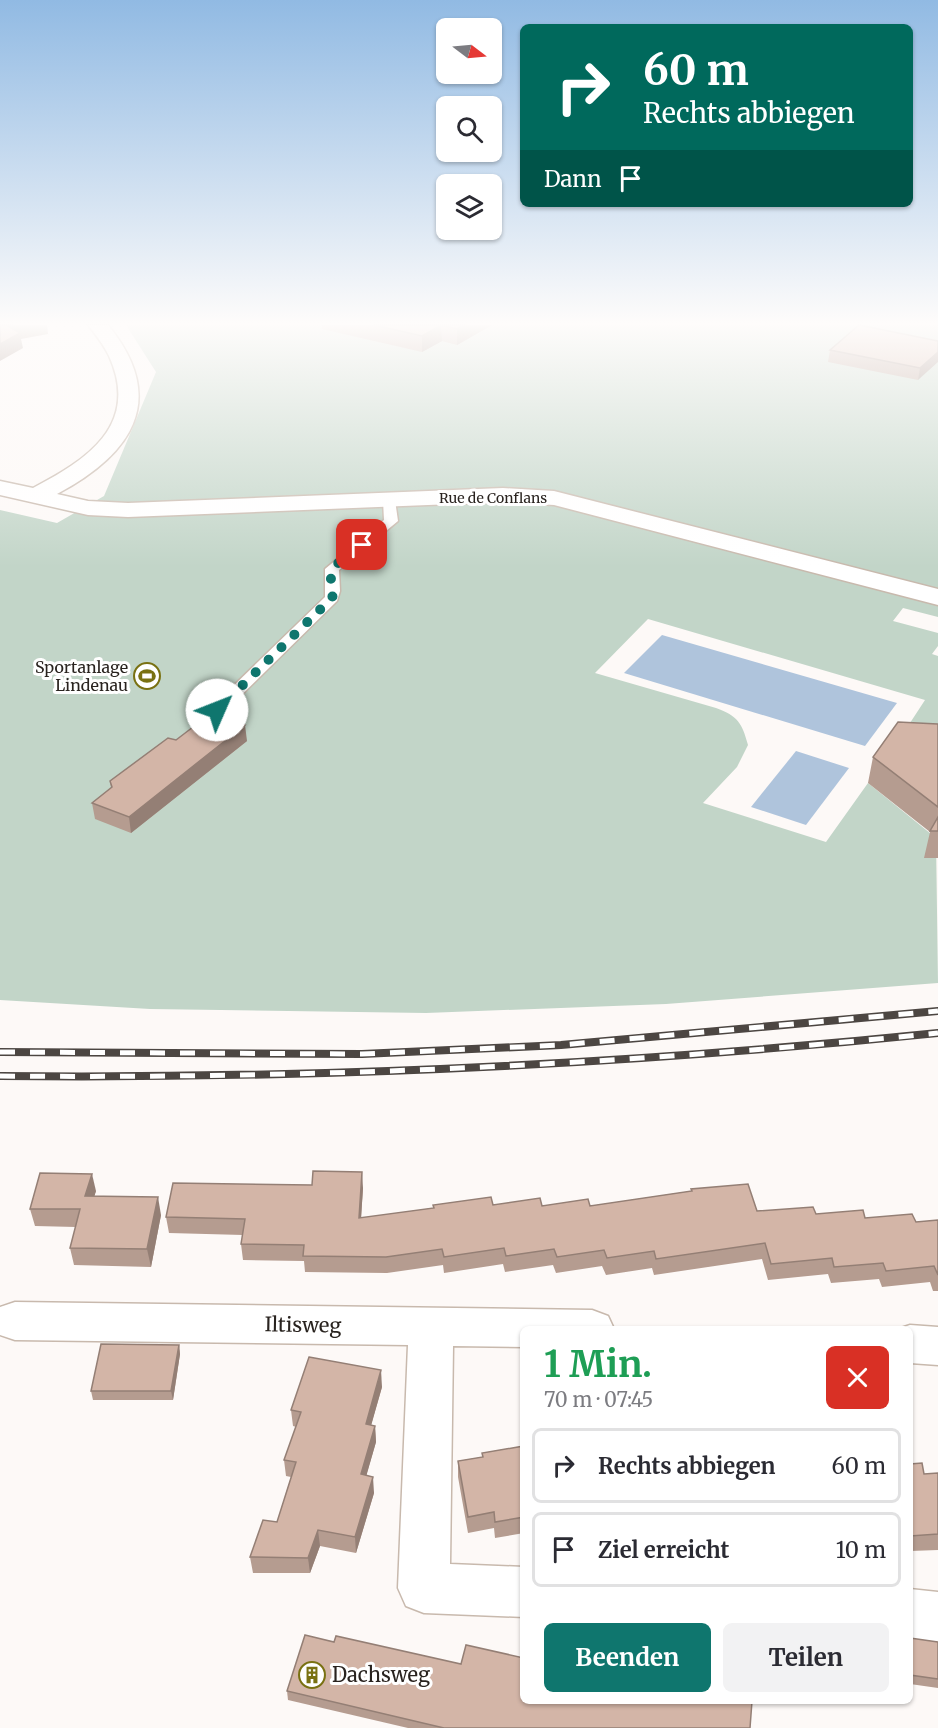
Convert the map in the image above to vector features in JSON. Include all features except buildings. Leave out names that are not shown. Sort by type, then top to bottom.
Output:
[{"type":"street","points":[[36,496],[69,479],[97,459],[117,434],[126,406]]},
{"type":"street","name":"Rue de Conflans","points":[[0,488],[88,508],[128,510],[503,495],[554,498],[938,597]]},
{"type":"street","name":"Iltisweg","points":[[15,1321],[520,1328]]},
{"type":"street","points":[[431,1327],[424,1588],[520,1592]]},
{"type":"street","points":[[913,1344],[938,1346]]},
{"type":"street","points":[[913,1614],[938,1618]]},
{"type":"lane","points":[[201,726],[332,598],[334,592],[330,576],[332,569],[391,521],[388,500]]},
{"type":"green space","points":[[142,406],[938,406],[938,617],[903,608],[893,621],[938,633],[938,646],[932,654],[938,656],[938,750],[893,749],[925,700],[648,619],[595,673],[716,708],[738,721],[748,745],[737,767],[703,803],[826,842],[868,783],[936,838],[938,983],[666,1004],[426,1013],[150,1009],[0,1000],[0,510],[57,523],[104,496]]},
{"type":"water","points":[[662,635],[897,703],[865,746],[624,673]]},
{"type":"water","points":[[796,751],[849,768],[806,825],[751,807]]},
{"type":"railway","points":[[0,1052],[362,1054],[561,1045],[938,1011]]},
{"type":"railway","points":[[0,1076],[235,1075],[470,1068],[704,1054],[938,1033]]},
{"type":"place","name":"Sportanlage Lindenau","points":[[147,676]]},
{"type":"place","name":"Dachsweg","points":[[312,1675]]},
{"type":"route","points":[[217,710],[332,598],[334,592],[330,576],[332,569],[362,545]]}]
